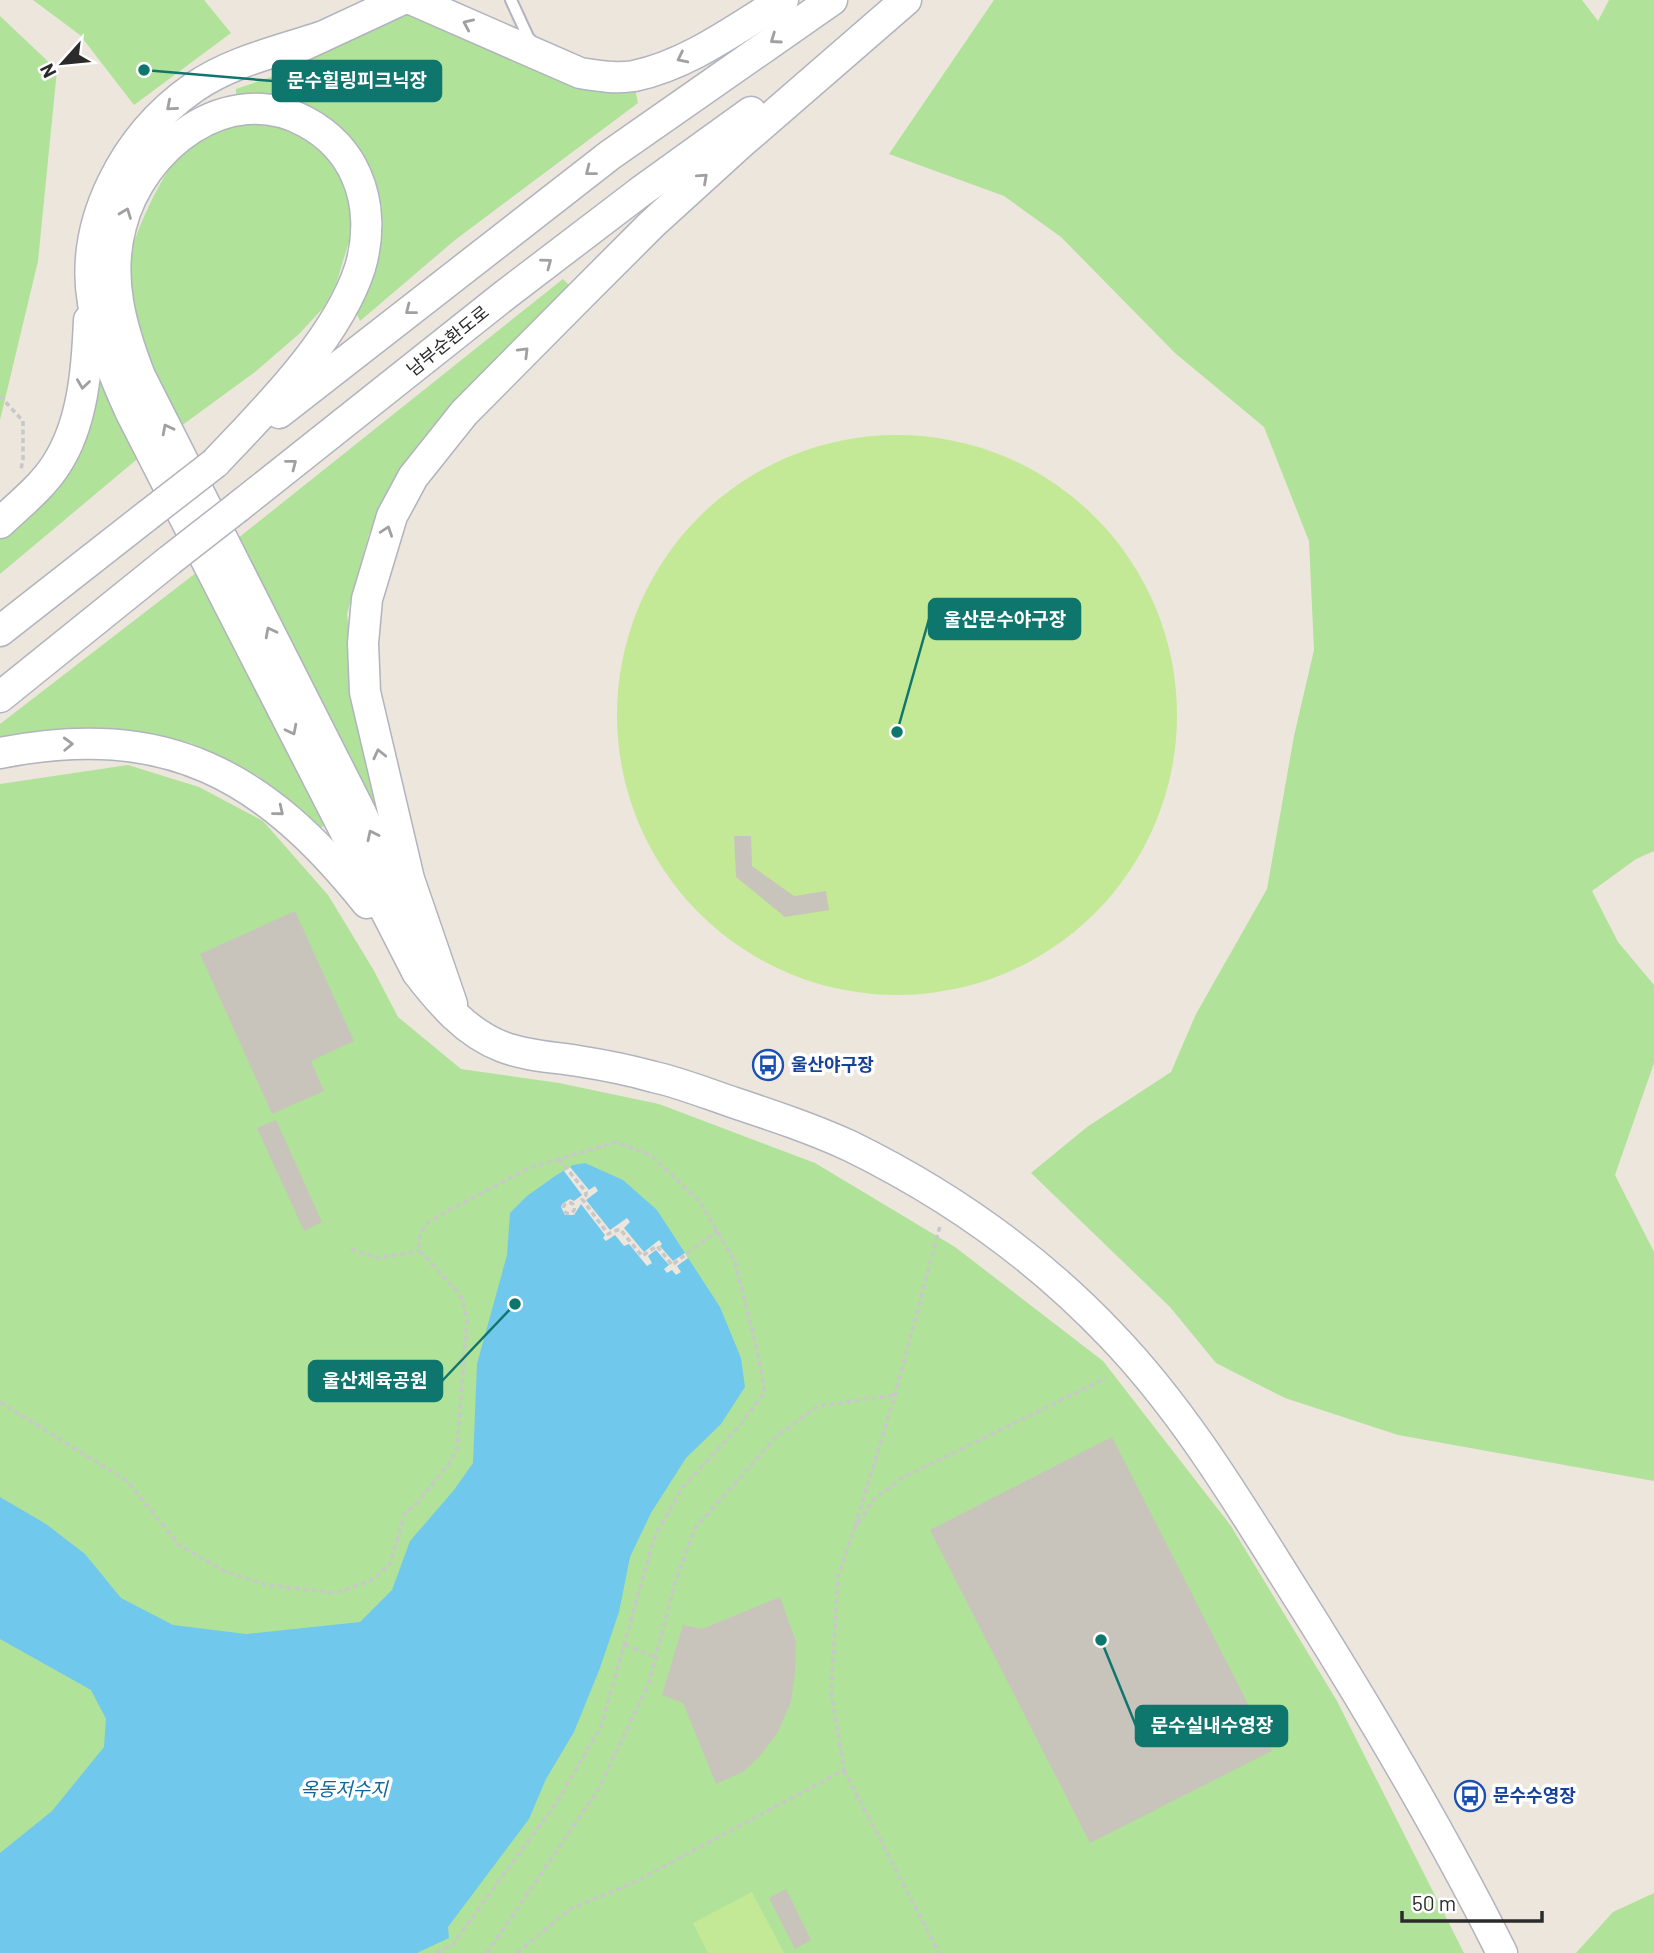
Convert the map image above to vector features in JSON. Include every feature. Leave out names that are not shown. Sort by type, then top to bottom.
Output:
[{"type":"main road","points":[[401,0],[238,77],[187,121],[138,187],[121,226],[116,293],[129,346],[140,376],[360,811],[436,975],[461,1017]]},
{"type":"main road","points":[[413,0],[580,73],[607,77],[634,76],[672,63],[708,45],[783,0]]},
{"type":"main road","points":[[0,631],[610,155],[832,0]]},
{"type":"main road","name":"남부순환도로","points":[[0,686],[170,560],[526,279],[899,0]]},
{"type":"main road","points":[[461,1017],[409,879],[365,692],[363,643],[367,599],[392,516],[413,477],[464,413],[577,299],[652,224],[905,0]]},
{"type":"main road","points":[[0,523],[55,467],[72,434],[83,388],[93,240],[112,183],[145,132],[166,110],[194,88],[224,71],[321,37]]},
{"type":"main road","points":[[165,150],[188,130],[213,117],[233,111],[276,110],[316,127],[336,144],[357,177],[365,209],[366,239],[360,269],[337,315],[296,372],[215,463]]},
{"type":"main road","points":[[91,267],[98,328],[117,384],[417,972]]},
{"type":"main road","points":[[0,623],[148,515]]},
{"type":"main road","points":[[0,696],[170,560]]},
{"type":"main road","points":[[0,752],[52,744],[115,744],[172,755],[229,778],[252,791],[300,828],[349,881],[440,1003],[500,1046],[534,1056],[607,1066],[660,1078],[798,1124],[848,1145],[950,1202],[994,1233],[1112,1335],[1180,1417],[1380,1729],[1502,1953]]},
{"type":"lane","points":[[511,0],[528,37],[559,64]]},
{"type":"path","points":[[0,396],[23,421],[23,460],[20,471]]},
{"type":"path","points":[[0,1402],[127,1481],[179,1545],[224,1571],[267,1585],[336,1594],[372,1580],[390,1564],[405,1513],[416,1504],[451,1461],[457,1448],[467,1320],[463,1301],[457,1291],[420,1251],[418,1240],[426,1224],[529,1168],[616,1142],[651,1155],[700,1202],[735,1262],[765,1392],[739,1426],[682,1488],[654,1538],[601,1726],[557,1802],[452,1945],[436,1953]]},
{"type":"path","points":[[559,1158],[586,1192],[586,1195],[573,1205]]},
{"type":"path","points":[[582,1199],[608,1234],[620,1229],[644,1256],[656,1246],[671,1264],[717,1231]]},
{"type":"path","points":[[939,1953],[844,1770],[831,1692],[838,1576],[895,1395],[940,1226]]},
{"type":"path","points":[[351,1249],[377,1258],[420,1251]]},
{"type":"path","points":[[853,1531],[873,1500],[902,1478],[1106,1378]]},
{"type":"path","points":[[487,1953],[598,1790],[649,1683],[676,1582],[695,1528],[777,1436],[818,1406],[895,1395]]},
{"type":"path","points":[[624,1645],[656,1657]]},
{"type":"path","points":[[517,1953],[570,1909],[633,1883],[844,1770]]},
{"type":"green space","points":[[33,0],[204,0],[231,33],[134,105],[80,35]]},
{"type":"green space","points":[[994,0],[1582,0],[1598,21],[1609,0],[1654,0],[1654,851],[1636,859],[1592,891],[1618,942],[1654,985],[1654,1063],[1615,1175],[1654,1252],[1654,1481],[1398,1435],[1285,1398],[1216,1363],[1170,1307],[1031,1173],[1087,1127],[1171,1072],[1196,1014],[1267,889],[1294,736],[1314,650],[1309,541],[1264,427],[1175,353],[1061,237],[1004,196],[889,154]]},
{"type":"green space","points":[[413,12],[635,89],[638,103],[455,240],[360,321],[355,310],[372,274],[382,207],[362,160],[236,100],[236,89],[274,76]]},
{"type":"green space","points":[[0,16],[57,70],[38,261],[0,420]]},
{"type":"green space","points":[[273,121],[307,136],[334,160],[350,199],[351,235],[336,284],[324,307],[299,334],[255,372],[181,426],[140,331],[131,291],[130,257],[142,222],[161,182],[191,142],[221,128]]},
{"type":"green space","points":[[563,279],[573,289],[416,458],[369,534],[347,614],[358,716],[380,802],[373,806],[237,539]]},
{"type":"green space","points":[[101,366],[142,455],[0,574],[0,536]]},
{"type":"green space","points":[[897,435],[952,440],[1004,456],[1053,482],[1095,517],[1130,559],[1156,608],[1172,660],[1177,715],[1172,770],[1156,822],[1130,871],[1095,913],[1053,948],[1004,974],[952,990],[897,995],[842,990],[790,974],[741,948],[699,913],[664,871],[638,822],[622,770],[617,715],[622,660],[638,608],[664,559],[699,517],[741,482],[790,456],[842,440]]},
{"type":"green space","points":[[201,569],[327,824],[317,830],[258,776],[191,743],[132,731],[0,738],[0,724]]},
{"type":"green space","points":[[128,765],[199,787],[263,821],[328,895],[373,969],[398,1017],[461,1069],[559,1083],[659,1104],[815,1163],[955,1247],[1103,1361],[1231,1526],[1337,1701],[1464,1953],[0,1953],[0,784]]},
{"type":"green space","points":[[752,1892],[784,1953],[708,1953],[693,1923]]},
{"type":"green space","points":[[1654,1893],[1654,1953],[1576,1953],[1613,1912]]},
{"type":"water","name":"옥동저수지","points":[[585,1163],[623,1180],[657,1210],[720,1307],[741,1358],[745,1387],[721,1424],[686,1458],[651,1513],[630,1557],[619,1612],[574,1732],[546,1779],[529,1819],[448,1927],[449,1938],[417,1953],[0,1953],[0,1853],[52,1811],[104,1747],[106,1719],[91,1690],[0,1639],[0,1497],[46,1524],[85,1554],[121,1598],[173,1625],[246,1634],[360,1622],[392,1590],[410,1541],[454,1490],[473,1463],[477,1364],[507,1255],[510,1213],[527,1196],[555,1176],[573,1165]]},
{"type":"pier","points":[[570,1167],[589,1190],[595,1186],[598,1191],[586,1200],[610,1230],[627,1218],[630,1222],[624,1228],[644,1252],[659,1240],[662,1244],[660,1246],[673,1261],[685,1253],[688,1258],[677,1266],[681,1272],[676,1275],[672,1270],[667,1273],[664,1269],[669,1265],[656,1250],[648,1256],[652,1263],[647,1266],[629,1244],[624,1246],[615,1235],[606,1241],[603,1238],[605,1235],[581,1204],[574,1215],[565,1215],[562,1204],[570,1199],[574,1201],[582,1195],[564,1171]]},
{"type":"building","points":[[734,836],[751,836],[752,866],[794,896],[826,891],[829,910],[785,917],[736,877]]},
{"type":"building","points":[[295,911],[354,1041],[311,1061],[324,1091],[272,1114],[200,954]]},
{"type":"building","points":[[276,1120],[322,1222],[304,1231],[257,1128]]},
{"type":"building","points":[[1112,1437],[1272,1751],[1090,1843],[930,1530]]},
{"type":"building","points":[[780,1597],[796,1642],[791,1702],[778,1732],[760,1756],[743,1772],[716,1784],[683,1703],[662,1695],[683,1625],[702,1629]]},
{"type":"building","points":[[786,1889],[811,1940],[795,1949],[769,1898]]},
{"type":"place","name":"문수힐링피크닉장","points":[[144,70]]},
{"type":"place","name":"울산문수야구장","points":[[897,732]]},
{"type":"place","name":"울산야구장","points":[[768,1065]]},
{"type":"place","name":"울산체육공원","points":[[515,1304]]},
{"type":"place","name":"문수실내수영장","points":[[1101,1640]]},
{"type":"place","name":"문수수영장","points":[[1470,1796]]}]
